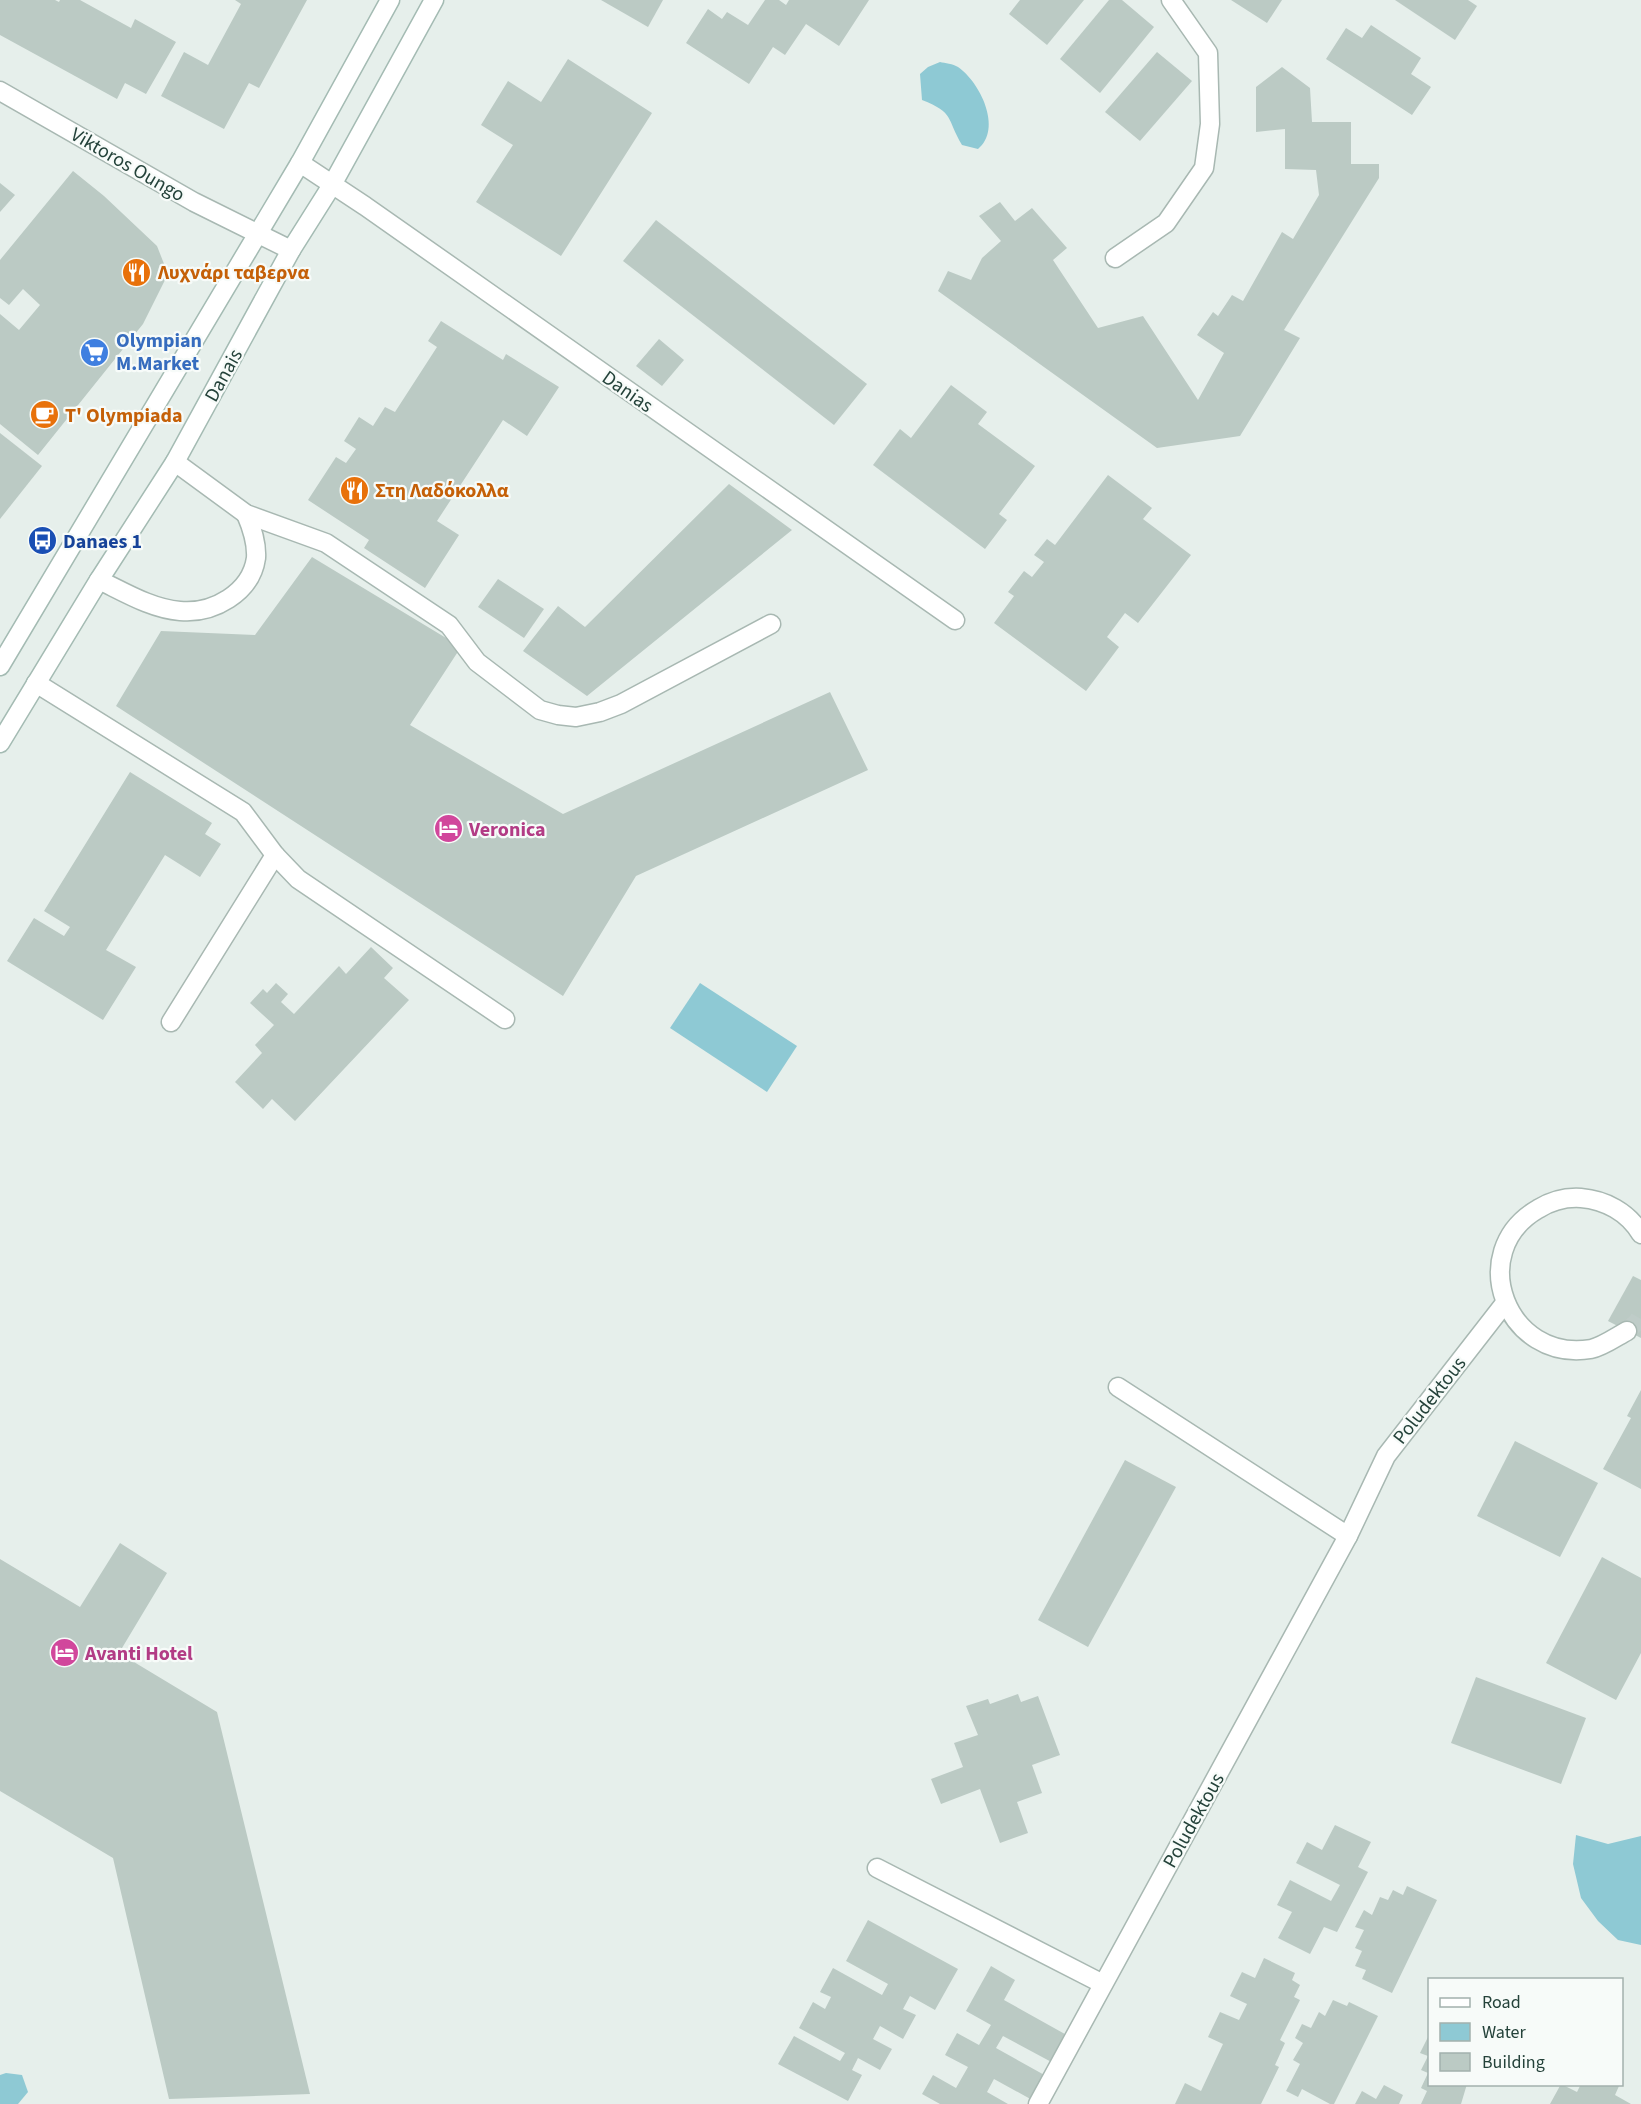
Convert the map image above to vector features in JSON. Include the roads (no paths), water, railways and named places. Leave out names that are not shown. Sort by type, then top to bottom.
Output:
[{"type":"street","name":"Danais","points":[[0,666],[300,164],[390,0]]},
{"type":"street","name":"Danais","points":[[0,743],[99,580],[175,462],[291,250],[332,185],[434,0]]},
{"type":"street","points":[[1115,258],[1166,223],[1204,168],[1210,124],[1208,53],[1171,0]]},
{"type":"street","name":"Viktoros Oungo","points":[[0,91],[194,202],[291,250]]},
{"type":"street","name":"Danias","points":[[300,164],[955,620]]},
{"type":"street","points":[[175,462],[246,514],[326,543],[449,625],[477,662],[540,710],[558,715],[576,717],[600,712],[621,704],[771,624]]},
{"type":"street","points":[[99,580],[156,606],[180,611],[206,610],[228,600],[250,578],[256,558],[254,533],[246,514]]},
{"type":"street","points":[[36,683],[243,812],[275,855],[298,879],[505,1019]]},
{"type":"street","points":[[171,1022],[275,855]]},
{"type":"street","points":[[1627,1331],[1593,1349],[1566,1350],[1540,1342],[1519,1325],[1505,1303],[1500,1279],[1501,1255],[1511,1233],[1527,1215],[1548,1203],[1571,1197],[1595,1199],[1618,1209],[1636,1225],[1641,1234]]},
{"type":"street","name":"Poludektous","points":[[1038,2104],[1348,1536],[1386,1456],[1505,1303]]},
{"type":"street","points":[[1118,1388],[1348,1536]]},
{"type":"street","points":[[877,1868],[1103,1984]]},
{"type":"water","points":[[940,62],[958,67],[974,83],[981,94],[986,106],[989,130],[978,149],[962,145],[945,113],[922,100],[920,74],[928,67]]},
{"type":"water","points":[[700,983],[797,1046],[767,1092],[670,1028]]},
{"type":"water","points":[[1576,1835],[1608,1844],[1641,1836],[1641,1945],[1618,1940],[1598,1921],[1581,1898],[1573,1864]]},
{"type":"water","points":[[6,2073],[22,2075],[28,2092],[18,2104],[0,2104],[0,2075]]},
{"type":"tunnel","points":[[1627,1331],[1641,1315]]},
{"type":"place","name":"Λυχνάρι ταβερνα","points":[[137,272]]},
{"type":"place","name":"Olympian M.Market","points":[[95,352]]},
{"type":"place","name":"T' Olympiada","points":[[44,415]]},
{"type":"place","name":"Στη Λαδόκολλα","points":[[354,490]]},
{"type":"place","name":"Danaes 1","points":[[42,541]]},
{"type":"place","name":"Veronica","points":[[448,829]]},
{"type":"place","name":"Avanti Hotel","points":[[64,1653]]}]
